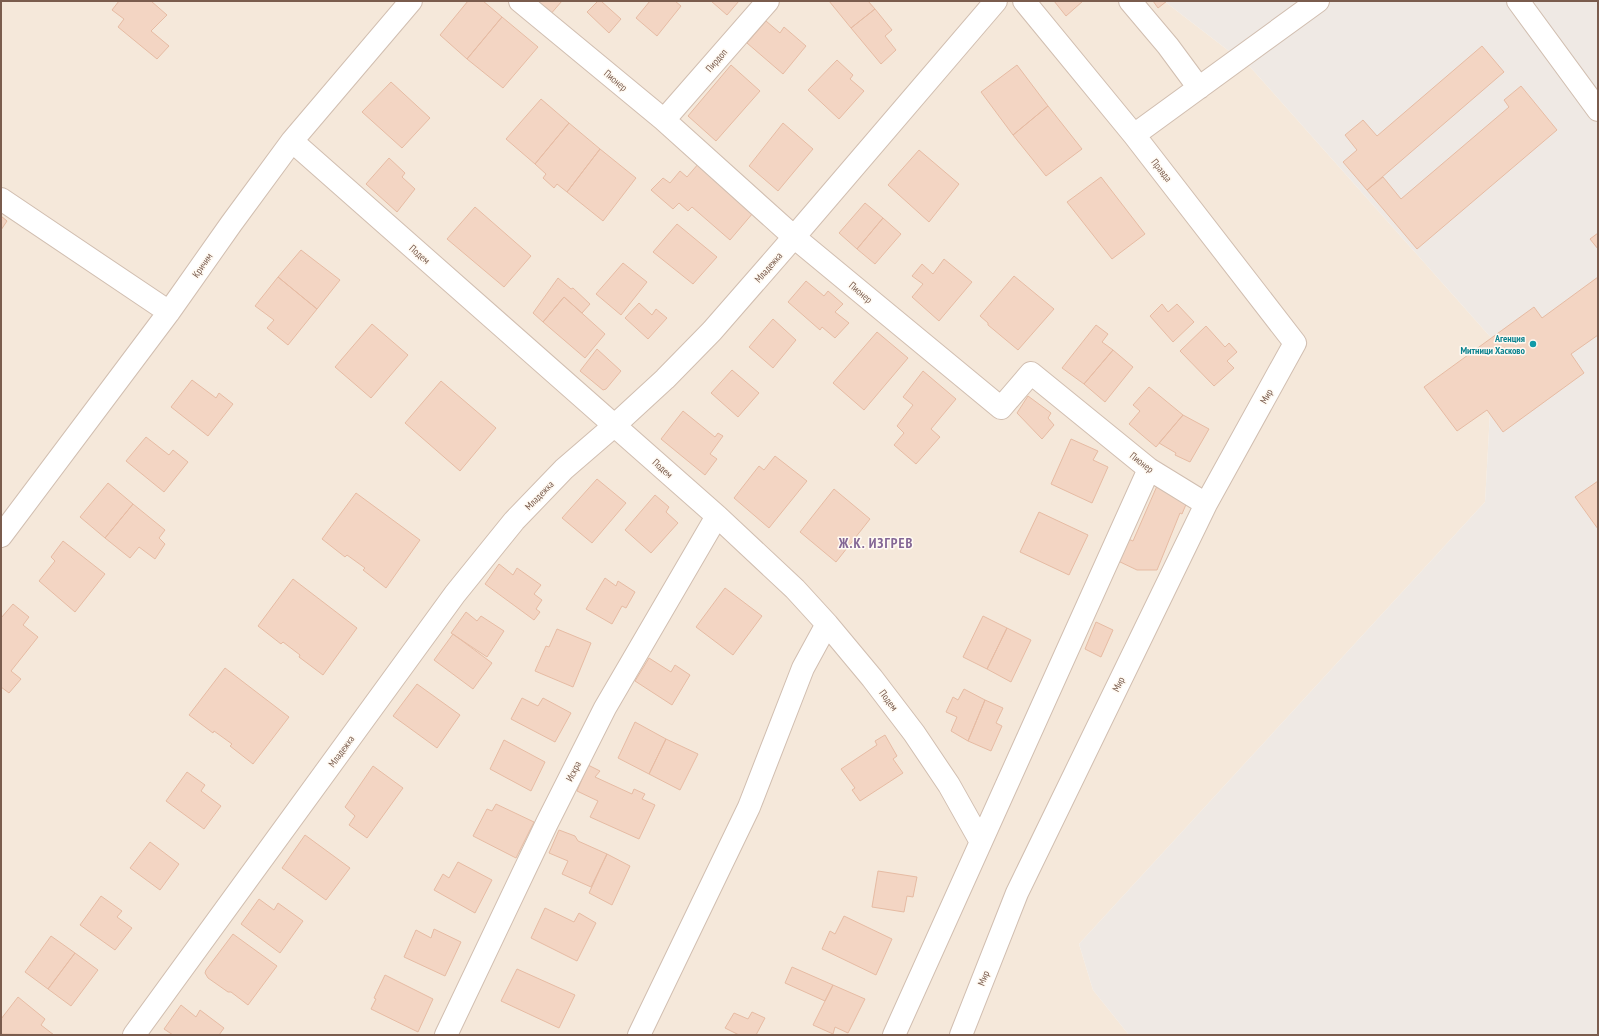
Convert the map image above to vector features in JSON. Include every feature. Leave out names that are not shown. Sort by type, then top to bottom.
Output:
[{"type":"street","name":"Кричим","points":[[1,536],[169,312],[292,141],[411,1]]},
{"type":"street","name":"Пионер","points":[[520,1],[664,120],[794,237],[1001,408],[1031,372],[1149,469],[1206,504]]},
{"type":"street","name":"Пирдоп","points":[[664,120],[768,1]]},
{"type":"street","name":"Младежка","points":[[134,1035],[455,594],[514,521],[564,469],[665,379],[712,331],[996,1]]},
{"type":"street","name":"Правда","points":[[1024,1],[1134,135],[1296,343]]},
{"type":"street","points":[[1130,1],[1168,46],[1199,88]]},
{"type":"street","points":[[1134,135],[1318,1]]},
{"type":"street","points":[[1518,1],[1598,110]]},
{"type":"street","name":"Подем","points":[[292,141],[615,425],[717,516],[795,589],[827,624],[872,678],[914,733],[949,785],[981,842]]},
{"type":"street","points":[[1,199],[169,312]]},
{"type":"street","name":"Мир","points":[[961,1035],[1017,893],[1206,504],[1296,343]]},
{"type":"street","points":[[894,1035],[1149,469]]},
{"type":"street","name":"Искра","points":[[446,1035],[547,823],[605,708],[717,516]]},
{"type":"street","points":[[639,1035],[749,807],[803,668],[827,624]]},
{"type":"shaded area","points":[[1,1],[1164,1],[1251,68],[1494,341],[1485,502],[1079,944],[1093,990],[1129,1035],[1,1035]]},
{"type":"shaded area","points":[[1164,1],[1598,1],[1598,1035],[1129,1035],[1093,990],[1079,944],[1485,502],[1494,341],[1251,68]]},
{"type":"building","points":[[119,1],[151,1],[167,15],[151,31],[169,46],[157,59],[118,27],[124,19],[112,10]]},
{"type":"building","points":[[468,1],[483,1],[502,17],[467,59],[440,35]]},
{"type":"building","points":[[532,1],[562,1],[549,16]]},
{"type":"building","points":[[598,1],[601,1],[621,19],[609,33],[587,12]]},
{"type":"building","points":[[650,1],[675,1],[681,6],[657,36],[636,18]]},
{"type":"building","points":[[711,1],[739,1],[727,15]]},
{"type":"building","points":[[829,1],[868,1],[875,9],[851,28]]},
{"type":"building","points":[[1054,1],[1083,1],[1066,16]]},
{"type":"building","points":[[1153,1],[1167,1],[1158,8]]},
{"type":"building","points":[[875,9],[892,30],[885,36],[896,50],[881,64],[851,28]]},
{"type":"building","points":[[502,17],[538,47],[503,88],[467,59]]},
{"type":"building","points":[[766,21],[780,33],[784,27],[806,46],[783,74],[747,43]]},
{"type":"building","points":[[1482,46],[1504,72],[1367,190],[1343,162],[1357,150],[1345,135],[1363,120],[1377,136]]},
{"type":"building","points":[[837,60],[853,75],[850,79],[864,91],[839,119],[808,90]]},
{"type":"building","points":[[731,65],[760,91],[716,141],[688,116]]},
{"type":"building","points":[[1017,65],[1048,106],[1013,135],[981,92]]},
{"type":"building","points":[[391,82],[430,118],[402,148],[362,112]]},
{"type":"building","points":[[1521,86],[1557,130],[1417,249],[1367,190],[1383,177],[1401,199],[1509,107],[1504,100]]},
{"type":"building","points":[[541,99],[569,123],[535,164],[506,139]]},
{"type":"building","points":[[1048,106],[1082,149],[1046,176],[1013,135]]},
{"type":"building","points":[[569,123],[600,149],[567,192],[557,184],[554,188],[543,178],[546,174],[535,164]]},
{"type":"building","points":[[783,123],[813,149],[778,191],[749,166]]},
{"type":"building","points":[[600,149],[636,178],[603,221],[567,192]]},
{"type":"building","points":[[919,150],[959,184],[929,222],[888,185]]},
{"type":"building","points":[[389,158],[405,173],[402,177],[415,189],[397,212],[366,184]]},
{"type":"building","points":[[699,163],[753,213],[730,240],[692,207],[688,211],[679,203],[673,209],[651,190],[663,178],[670,183],[680,171],[687,177]]},
{"type":"building","points":[[1101,177],[1145,234],[1112,259],[1067,202]]},
{"type":"building","points":[[865,203],[883,218],[857,249],[839,233]]},
{"type":"building","points":[[475,207],[531,256],[504,287],[447,239]]},
{"type":"building","points":[[1,216],[7,221],[1,230]]},
{"type":"building","points":[[883,218],[901,234],[875,264],[857,249]]},
{"type":"building","points":[[677,224],[717,257],[693,284],[653,252]]},
{"type":"building","points":[[1598,233],[1598,249],[1590,239]]},
{"type":"building","points":[[301,250],[340,280],[317,309],[278,277]]},
{"type":"building","points":[[944,259],[972,282],[939,321],[912,297],[923,284],[912,276],[922,264],[933,274]]},
{"type":"building","points":[[623,263],[647,282],[621,315],[596,294]]},
{"type":"building","points":[[1014,276],[1054,309],[1018,350],[988,325],[988,323],[980,316]]},
{"type":"building","points":[[278,277],[317,309],[288,345],[267,328],[274,320],[255,306]]},
{"type":"building","name":"Агенция Митници Хасково","points":[[1598,277],[1598,335],[1571,354],[1584,373],[1503,432],[1487,410],[1457,431],[1424,387],[1534,307],[1542,318]]},
{"type":"building","points":[[558,278],[571,289],[573,288],[590,304],[582,313],[564,297],[543,322],[533,313]]},
{"type":"building","points":[[806,281],[824,296],[828,291],[843,304],[835,312],[849,323],[835,338],[822,327],[820,330],[788,302]]},
{"type":"building","points":[[564,297],[605,334],[585,358],[543,322]]},
{"type":"building","points":[[639,303],[652,315],[656,309],[667,318],[648,339],[625,318]]},
{"type":"building","points":[[1162,304],[1168,312],[1177,304],[1194,322],[1173,342],[1150,316]]},
{"type":"building","points":[[773,319],[796,340],[773,368],[749,347]]},
{"type":"building","points":[[372,324],[408,355],[371,398],[335,367]]},
{"type":"building","points":[[1096,325],[1108,334],[1102,342],[1113,350],[1084,384],[1062,368]]},
{"type":"building","points":[[1206,326],[1225,347],[1229,343],[1237,352],[1227,361],[1234,368],[1214,386],[1180,351]]},
{"type":"building","points":[[877,332],[908,358],[864,410],[833,383]]},
{"type":"building","points":[[597,349],[621,371],[606,389],[603,390],[580,371]]},
{"type":"building","points":[[1113,350],[1133,367],[1105,402],[1084,384]]},
{"type":"building","points":[[732,370],[759,393],[738,417],[711,393]]},
{"type":"building","points":[[923,371],[956,399],[931,429],[940,437],[916,464],[894,445],[904,433],[897,426],[913,405],[903,397]]},
{"type":"building","points":[[192,380],[216,398],[219,393],[233,404],[208,436],[171,407]]},
{"type":"building","points":[[441,381],[496,428],[460,471],[405,423]]},
{"type":"building","points":[[1149,387],[1183,415],[1156,447],[1129,424],[1140,411],[1133,405]]},
{"type":"building","points":[[1028,396],[1051,413],[1048,418],[1054,425],[1042,439],[1017,413]]},
{"type":"building","points":[[683,411],[715,437],[718,433],[723,436],[710,454],[717,459],[705,475],[661,439]]},
{"type":"building","points":[[1183,415],[1209,429],[1190,462],[1175,455],[1176,453],[1159,443]]},
{"type":"building","points":[[146,437],[169,455],[173,450],[188,462],[164,492],[126,461]]},
{"type":"building","points":[[1071,439],[1098,451],[1093,460],[1108,467],[1092,503],[1051,484]]},
{"type":"building","points":[[775,456],[807,481],[769,528],[734,498],[759,466],[764,470]]},
{"type":"building","points":[[597,479],[626,503],[592,543],[562,518]]},
{"type":"building","points":[[1598,481],[1598,529],[1575,497]]},
{"type":"building","points":[[108,483],[133,504],[105,538],[80,517]]},
{"type":"building","points":[[1157,486],[1187,502],[1182,514],[1180,513],[1157,570],[1137,570],[1116,560],[1126,538],[1133,541]]},
{"type":"building","points":[[834,489],[870,519],[836,562],[800,532]]},
{"type":"building","points":[[356,493],[420,540],[386,588],[363,570],[365,568],[347,555],[345,557],[322,539]]},
{"type":"building","points":[[655,495],[669,507],[666,512],[678,523],[651,553],[625,530]]},
{"type":"building","points":[[133,504],[165,530],[159,538],[165,544],[155,559],[139,547],[130,558],[105,538]]},
{"type":"building","points":[[1039,512],[1088,535],[1069,575],[1020,552]]},
{"type":"building","points":[[63,541],[105,574],[75,612],[39,581],[55,561],[51,557]]},
{"type":"building","points":[[499,564],[513,575],[517,568],[541,585],[534,594],[542,600],[536,609],[540,612],[534,620],[485,584]]},
{"type":"building","points":[[605,578],[616,586],[618,581],[635,592],[626,608],[622,606],[612,624],[586,609]]},
{"type":"building","points":[[293,579],[357,628],[323,675],[299,657],[300,655],[283,642],[281,644],[258,626]]},
{"type":"building","points":[[725,588],[762,616],[733,655],[696,627]]},
{"type":"building","points":[[13,604],[29,617],[23,625],[38,637],[11,671],[21,679],[9,693],[1,687],[1,618]]},
{"type":"building","points":[[466,612],[477,621],[481,616],[504,631],[487,657],[451,633]]},
{"type":"building","points":[[983,616],[1007,628],[987,669],[963,657]]},
{"type":"building","points":[[1096,622],[1113,630],[1101,657],[1085,649]]},
{"type":"building","points":[[1007,628],[1031,640],[1011,682],[987,669]]},
{"type":"building","points":[[557,629],[591,643],[573,687],[535,671],[546,646],[549,647]]},
{"type":"building","points":[[453,634],[492,663],[473,689],[434,660]]},
{"type":"building","points":[[649,658],[671,672],[675,665],[690,675],[672,705],[635,681]]},
{"type":"building","points":[[225,668],[289,717],[253,764],[230,746],[232,744],[214,731],[213,733],[189,715]]},
{"type":"building","points":[[417,684],[460,715],[437,748],[393,716]]},
{"type":"building","points":[[964,689],[985,700],[968,741],[951,731],[957,717],[946,712],[953,697],[958,700]]},
{"type":"building","points":[[522,698],[538,706],[543,698],[571,713],[555,742],[511,719]]},
{"type":"building","points":[[985,700],[1003,708],[996,723],[1002,726],[991,751],[968,741]]},
{"type":"building","points":[[635,722],[666,739],[649,774],[618,758]]},
{"type":"building","points":[[885,735],[897,756],[893,759],[903,773],[860,801],[852,790],[855,788],[841,769],[877,745],[875,741]]},
{"type":"building","points":[[666,739],[698,754],[680,790],[649,774]]},
{"type":"building","points":[[504,740],[545,762],[531,791],[490,769]]},
{"type":"building","points":[[588,765],[600,771],[595,777],[632,794],[634,789],[645,794],[642,799],[655,805],[639,839],[590,817],[598,801],[577,791]]},
{"type":"building","points":[[373,766],[403,788],[367,838],[349,825],[355,816],[345,807]]},
{"type":"building","points":[[187,772],[205,785],[201,791],[221,806],[204,829],[166,801]]},
{"type":"building","points":[[496,804],[534,822],[516,858],[473,836],[487,809],[492,811]]},
{"type":"building","points":[[559,830],[575,836],[578,841],[607,854],[591,887],[562,874],[568,861],[549,853]]},
{"type":"building","points":[[305,835],[350,868],[326,900],[282,868]]},
{"type":"building","points":[[150,842],[179,864],[160,890],[130,868]]},
{"type":"building","points":[[607,854],[630,866],[612,905],[589,893]]},
{"type":"building","points":[[458,862],[492,880],[475,913],[434,890],[443,874],[449,878]]},
{"type":"building","points":[[878,871],[917,877],[913,897],[907,896],[904,912],[872,907]]},
{"type":"building","points":[[101,896],[122,911],[117,917],[132,928],[115,950],[80,925]]},
{"type":"building","points":[[259,899],[274,910],[278,903],[303,921],[280,953],[241,924]]},
{"type":"building","points":[[545,908],[574,922],[579,913],[596,923],[577,961],[531,938]]},
{"type":"building","points":[[844,916],[892,939],[876,975],[822,949],[830,931],[835,934]]},
{"type":"building","points":[[434,929],[461,942],[445,976],[404,957],[416,930],[431,938]]},
{"type":"building","points":[[233,934],[277,966],[248,1005],[231,992],[228,992],[208,978],[205,973]]},
{"type":"building","points":[[51,936],[75,953],[48,989],[25,972]]},
{"type":"building","points":[[75,953],[98,970],[71,1006],[48,989]]},
{"type":"building","points":[[792,967],[833,985],[825,1001],[785,983]]},
{"type":"building","points":[[517,969],[575,995],[559,1028],[501,1001]]},
{"type":"building","points":[[385,975],[433,999],[418,1032],[371,1009],[376,999],[374,998]]},
{"type":"building","points":[[833,985],[865,999],[848,1033],[835,1027],[833,1034],[813,1025]]},
{"type":"building","points":[[18,997],[45,1019],[41,1025],[54,1035],[1,1034],[1,1019]]},
{"type":"building","points":[[181,1005],[196,1017],[200,1010],[224,1028],[219,1035],[173,1035],[164,1029]]},
{"type":"building","points":[[752,1012],[765,1018],[756,1035],[739,1035],[725,1028],[734,1013],[748,1019]]},
{"type":"place","name":"Агенция Митници Хасково","points":[[1533,344]]},
{"type":"district","name":"Ж.К. ИЗГРЕВ","points":[[876,543]]}]
